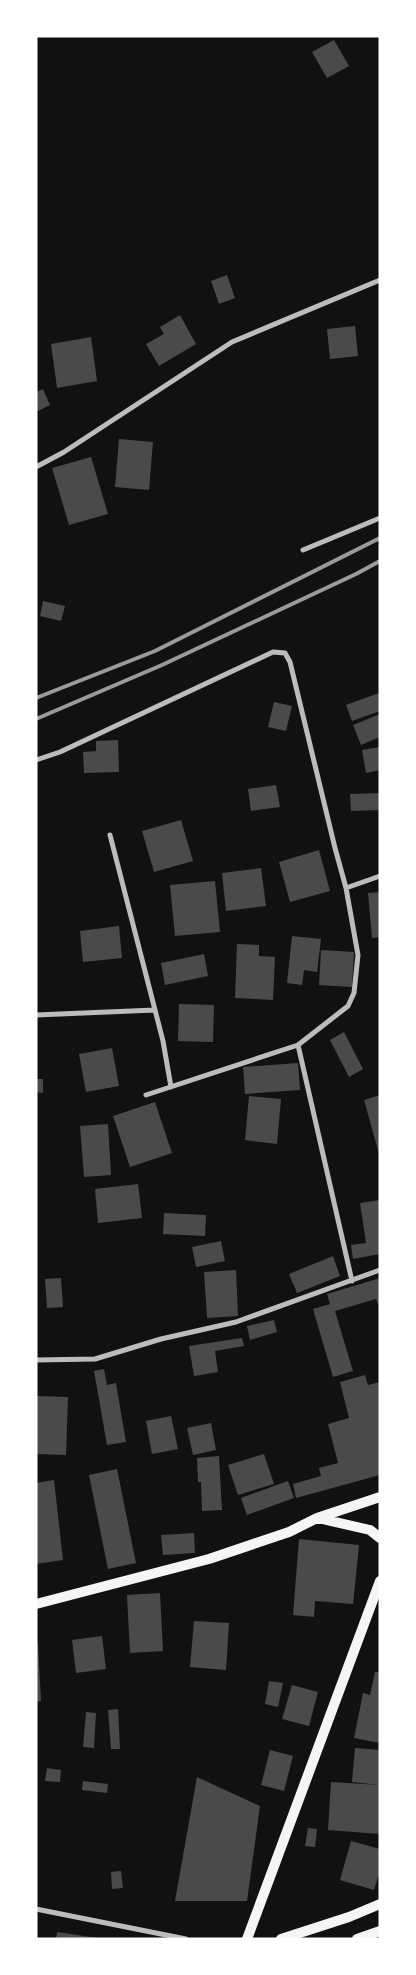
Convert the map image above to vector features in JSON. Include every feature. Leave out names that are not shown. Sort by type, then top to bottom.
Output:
[{"type":"main road","points":[[36,1604],[209,1560],[289,1532],[317,1518],[380,1496]]},
{"type":"main road","points":[[317,1518],[370,1530],[380,1538]]},
{"type":"main road","points":[[247,1939],[380,1581]]},
{"type":"main road","points":[[281,1939],[349,1917],[380,1904]]},
{"type":"main road","points":[[358,1939],[380,1931]]},
{"type":"street","points":[[36,467],[64,452],[232,342],[380,280]]},
{"type":"street","points":[[303,550],[380,518]]},
{"type":"street","points":[[36,760],[60,752],[273,652],[285,653],[290,662],[346,888],[358,955],[354,992],[348,1006],[298,1045],[146,1095]]},
{"type":"street","points":[[110,835],[163,1041],[171,1087]]},
{"type":"street","points":[[346,888],[380,876]]},
{"type":"street","points":[[36,1015],[155,1010]]},
{"type":"street","points":[[298,1045],[352,1280]]},
{"type":"street","points":[[36,1360],[94,1359],[161,1339],[236,1322],[380,1270]]},
{"type":"street","points":[[36,1909],[186,1939]]},
{"type":"building","points":[[334,40],[349,66],[327,78],[312,52]]},
{"type":"building","points":[[227,275],[235,298],[219,304],[211,281]]},
{"type":"building","points":[[180,315],[196,344],[159,366],[146,344],[164,334],[160,327]]},
{"type":"building","points":[[355,326],[358,356],[330,359],[327,329]]},
{"type":"building","points":[[91,337],[97,381],[57,388],[51,344]]},
{"type":"building","points":[[43,389],[50,405],[36,412],[36,392]]},
{"type":"building","points":[[119,439],[153,442],[149,490],[115,487]]},
{"type":"building","points":[[91,457],[108,514],[69,525],[52,468]]},
{"type":"building","points":[[43,601],[65,606],[61,621],[40,616]]},
{"type":"building","points":[[379,693],[380,711],[352,721],[346,705]]},
{"type":"building","points":[[274,702],[292,706],[286,731],[268,727]]},
{"type":"building","points":[[380,714],[380,737],[361,745],[353,725]]},
{"type":"building","points":[[118,740],[119,772],[84,773],[83,752],[96,751],[96,741]]},
{"type":"building","points":[[380,747],[380,770],[366,773],[362,750]]},
{"type":"building","points":[[276,785],[280,807],[251,811],[248,789]]},
{"type":"building","points":[[380,793],[380,810],[351,811],[350,794]]},
{"type":"building","points":[[181,820],[193,861],[154,872],[142,831]]},
{"type":"building","points":[[319,850],[330,891],[290,902],[279,862]]},
{"type":"building","points":[[261,868],[266,906],[226,911],[222,873]]},
{"type":"building","points":[[215,881],[220,932],[175,936],[170,885]]},
{"type":"building","points":[[380,892],[380,937],[372,938],[368,893]]},
{"type":"building","points":[[119,926],[122,958],[83,962],[80,931]]},
{"type":"building","points":[[292,936],[321,939],[317,972],[304,970],[302,985],[287,983]]},
{"type":"building","points":[[237,944],[259,945],[259,956],[275,957],[273,1000],[235,998]]},
{"type":"building","points":[[321,950],[354,952],[352,987],[319,985]]},
{"type":"building","points":[[204,954],[208,976],[165,985],[161,963]]},
{"type":"building","points":[[179,1004],[214,1005],[213,1042],[178,1041]]},
{"type":"building","points":[[344,1032],[363,1069],[349,1077],[330,1040]]},
{"type":"building","points":[[112,1048],[119,1086],[86,1092],[79,1054]]},
{"type":"building","points":[[298,1063],[300,1090],[245,1094],[243,1067]]},
{"type":"building","points":[[36,1079],[43,1079],[43,1093],[36,1092]]},
{"type":"building","points":[[380,1095],[380,1154],[379,1154],[364,1100]]},
{"type":"building","points":[[249,1096],[281,1099],[277,1144],[245,1140]]},
{"type":"building","points":[[155,1102],[172,1153],[130,1167],[113,1116]]},
{"type":"building","points":[[108,1124],[111,1175],[84,1177],[80,1126]]},
{"type":"building","points":[[138,1184],[142,1218],[98,1223],[95,1189]]},
{"type":"building","points":[[380,1200],[380,1254],[353,1259],[351,1245],[366,1243],[360,1203]]},
{"type":"building","points":[[164,1213],[206,1215],[205,1236],[163,1234]]},
{"type":"building","points":[[221,1241],[225,1261],[196,1267],[192,1247]]},
{"type":"building","points":[[333,1256],[340,1276],[297,1293],[289,1274]]},
{"type":"building","points":[[236,1270],[238,1316],[207,1318],[204,1272]]},
{"type":"building","points":[[61,1278],[63,1307],[47,1308],[45,1279]]},
{"type":"building","points":[[380,1278],[380,1309],[376,1299],[335,1311],[353,1371],[333,1377],[313,1309],[330,1304],[327,1294]]},
{"type":"building","points":[[274,1320],[277,1332],[250,1340],[247,1326]]},
{"type":"building","points":[[242,1338],[244,1346],[215,1351],[218,1372],[194,1376],[189,1346]]},
{"type":"building","points":[[104,1369],[107,1385],[116,1383],[126,1442],[107,1445],[94,1371]]},
{"type":"building","points":[[365,1375],[368,1385],[380,1382],[380,1475],[296,1498],[293,1484],[321,1476],[319,1468],[338,1463],[328,1424],[349,1418],[340,1382]]},
{"type":"building","points":[[36,1396],[68,1397],[66,1455],[36,1454]]},
{"type":"building","points":[[171,1416],[178,1449],[152,1454],[146,1421]]},
{"type":"building","points":[[211,1423],[216,1450],[193,1455],[187,1428]]},
{"type":"building","points":[[264,1454],[274,1484],[238,1495],[228,1465]]},
{"type":"building","points":[[219,1456],[222,1510],[202,1511],[201,1482],[198,1482],[197,1458]]},
{"type":"building","points":[[117,1469],[136,1563],[108,1569],[89,1475]]},
{"type":"building","points":[[54,1480],[63,1560],[36,1564],[36,1483]]},
{"type":"building","points":[[288,1481],[294,1498],[247,1515],[241,1498]]},
{"type":"building","points":[[194,1533],[195,1553],[163,1555],[161,1535]]},
{"type":"building","points":[[299,1539],[359,1545],[353,1604],[315,1601],[314,1617],[293,1615]]},
{"type":"building","points":[[160,1593],[163,1651],[130,1653],[127,1595]]},
{"type":"building","points":[[194,1621],[229,1623],[226,1670],[190,1667]]},
{"type":"building","points":[[102,1636],[106,1669],[76,1673],[72,1640]]},
{"type":"building","points":[[36,1643],[38,1643],[41,1701],[36,1702]]},
{"type":"building","points":[[375,1672],[380,1672],[380,1743],[354,1738],[363,1693],[370,1695]]},
{"type":"building","points":[[269,1681],[283,1683],[278,1707],[265,1704]]},
{"type":"building","points":[[292,1685],[318,1692],[309,1726],[282,1719]]},
{"type":"building","points":[[118,1709],[120,1749],[111,1749],[108,1710]]},
{"type":"building","points":[[86,1712],[96,1713],[94,1748],[83,1747]]},
{"type":"building","points":[[355,1748],[380,1750],[380,1785],[352,1782]]},
{"type":"building","points":[[270,1750],[293,1756],[284,1791],[261,1785]]},
{"type":"building","points":[[47,1768],[61,1770],[60,1782],[45,1781]]},
{"type":"building","points":[[197,1777],[260,1806],[247,1901],[175,1901]]},
{"type":"building","points":[[83,1781],[108,1784],[107,1793],[82,1790]]},
{"type":"building","points":[[331,1782],[380,1785],[380,1834],[328,1830]]},
{"type":"building","points":[[308,1828],[317,1829],[315,1847],[305,1846]]},
{"type":"building","points":[[351,1841],[380,1849],[380,1871],[374,1890],[340,1880]]},
{"type":"building","points":[[121,1871],[123,1888],[112,1889],[111,1872]]},
{"type":"building","points":[[57,1932],[98,1938],[56,1939]]},
{"type":"railway","points":[[36,698],[155,651],[380,538]]},
{"type":"railway","points":[[36,719],[162,665],[380,561]]}]
